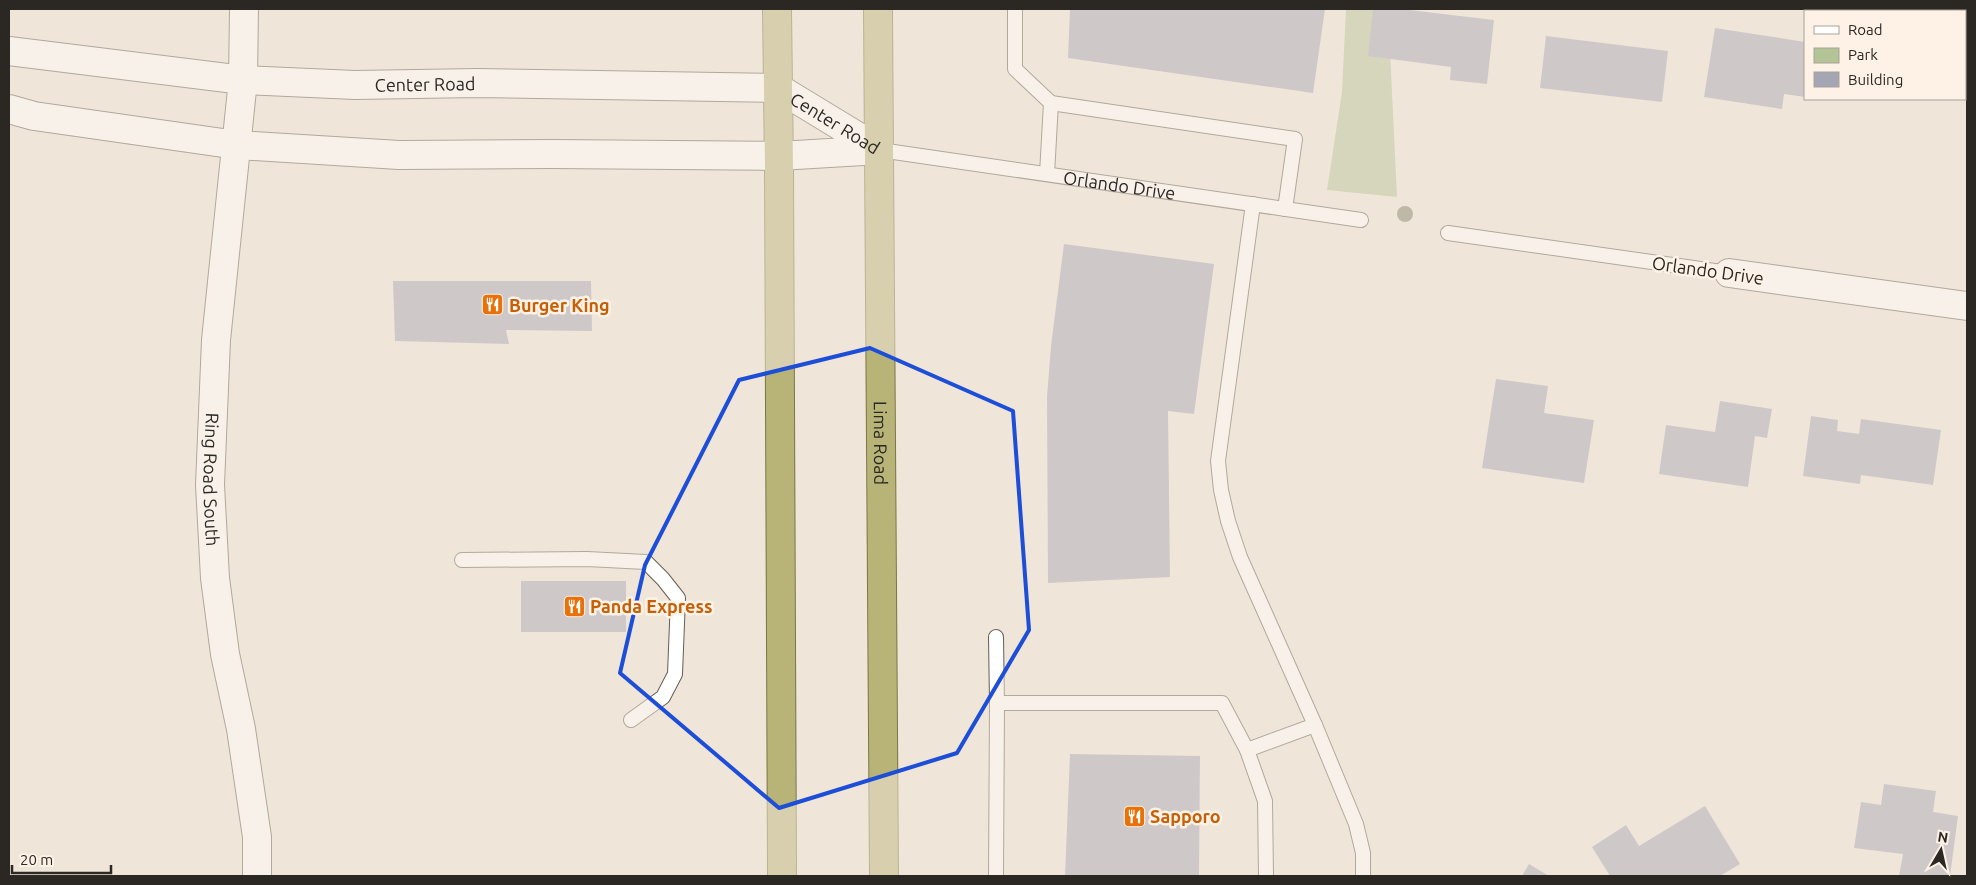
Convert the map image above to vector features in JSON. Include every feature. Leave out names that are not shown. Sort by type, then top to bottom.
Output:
[{"type":"highway","points":[[777,9],[782,876]]},
{"type":"highway","name":"Lima Road","points":[[878,9],[884,876]]},
{"type":"street","name":"Ring Road South","points":[[244,9],[244,80],[216,340],[210,485],[215,578],[225,654],[241,729],[257,837],[257,876]]},
{"type":"street","name":"Center Road","points":[[9,52],[244,80],[354,84],[478,83],[778,88],[880,150]]},
{"type":"street","name":"Center Road","points":[[9,108],[34,116],[238,145],[399,155],[779,156],[880,150]]},
{"type":"street","name":"Orlando Drive","points":[[1729,273],[1967,306]]},
{"type":"lane","points":[[1015,9],[1015,69],[1051,103],[1295,138],[1285,209]]},
{"type":"lane","points":[[1047,174],[1051,103]]},
{"type":"lane","name":"Orlando Drive","points":[[880,150],[1361,220]]},
{"type":"lane","points":[[1253,204],[1218,461],[1221,490],[1228,521],[1240,557],[1315,725],[1356,824],[1363,853],[1363,876]]},
{"type":"lane","name":"Orlando Drive","points":[[1448,233],[1729,273]]},
{"type":"lane","points":[[462,560],[587,559],[646,562],[678,598],[674,674],[662,697],[631,720]]},
{"type":"lane","points":[[996,637],[996,876]]},
{"type":"lane","points":[[997,703],[1222,703],[1247,750],[1265,801],[1266,876]]},
{"type":"lane","points":[[1247,750],[1315,725]]},
{"type":"highlighted area","points":[[870,348],[1013,411],[1029,630],[957,753],[779,808],[620,673],[645,565],[739,380]]},
{"type":"green space","points":[[1346,9],[1388,9],[1397,197],[1327,190],[1342,92]]},
{"type":"building","points":[[1070,9],[1325,9],[1313,93],[1068,58]]},
{"type":"building","points":[[1373,9],[1401,9],[1494,20],[1487,84],[1450,80],[1451,67],[1368,56]]},
{"type":"building","points":[[1715,28],[1804,42],[1804,97],[1784,94],[1782,109],[1704,97]]},
{"type":"building","points":[[1546,36],[1668,51],[1662,102],[1540,88]]},
{"type":"building","points":[[1064,244],[1214,264],[1194,414],[1168,411],[1170,577],[1048,583],[1047,397],[1051,346]]},
{"type":"building","name":"Burger King","points":[[393,281],[591,281],[592,331],[506,330],[509,344],[395,341]]},
{"type":"building","points":[[1496,379],[1548,386],[1544,413],[1594,420],[1584,483],[1482,468]]},
{"type":"building","points":[[1720,401],[1772,409],[1767,438],[1755,436],[1748,487],[1659,474],[1666,425],[1715,432]]},
{"type":"building","points":[[1811,416],[1838,420],[1837,431],[1859,434],[1861,419],[1941,430],[1933,485],[1861,475],[1860,484],[1803,476]]},
{"type":"building","name":"Panda Express","points":[[521,581],[626,581],[626,632],[521,632]]},
{"type":"building","name":"Sapporo","points":[[1070,754],[1200,756],[1199,876],[1065,876]]},
{"type":"building","points":[[1884,784],[1936,791],[1933,812],[1958,816],[1950,876],[1899,876],[1903,854],[1854,848],[1861,802],[1881,805]]},
{"type":"building","points":[[1705,806],[1740,864],[1720,876],[1610,876],[1592,847],[1626,825],[1639,846]]},
{"type":"building","points":[[1529,864],[1549,876],[1522,876]]},
{"type":"place","name":"Burger King","points":[[493,305]]},
{"type":"place","name":"Panda Express","points":[[574,606]]},
{"type":"place","name":"Sapporo","points":[[1134,816]]}]
